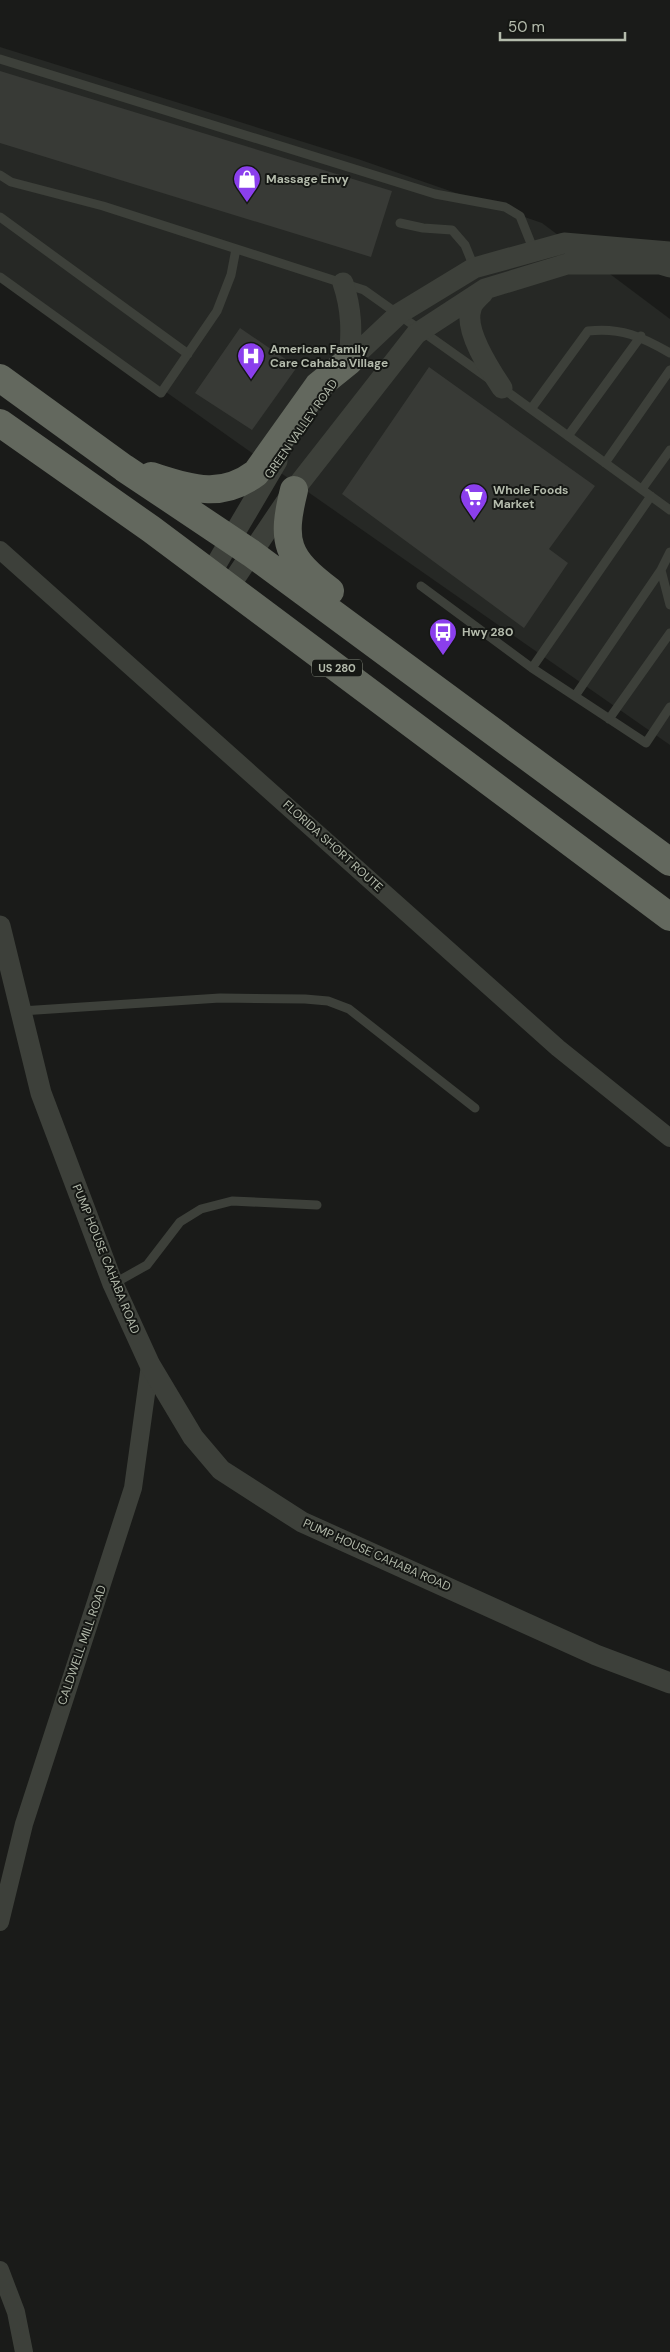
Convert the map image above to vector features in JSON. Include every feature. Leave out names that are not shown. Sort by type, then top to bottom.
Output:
[{"type":"highway","points":[[124,468],[186,487],[208,491],[229,488],[244,482],[256,473],[318,386],[349,360]]},
{"type":"highway","name":"US 280","points":[[0,378],[124,468],[241,546],[670,862]]},
{"type":"highway","name":"US 280","points":[[0,423],[151,528],[670,917]]},
{"type":"highway","points":[[294,490],[288,517],[287,534],[293,555],[305,571],[375,625],[384,653]]},
{"type":"street","name":"GREEN VALLEY ROAD","points":[[220,580],[241,546],[273,467],[349,360],[400,313],[474,268],[564,243],[670,252]]},
{"type":"street","name":"GREEN VALLEY ROAD","points":[[241,546],[294,490],[416,334],[485,289],[567,264],[660,264],[670,267]]},
{"type":"street","points":[[343,283],[350,306],[352,341],[349,360]]},
{"type":"street","points":[[485,289],[471,308],[472,329],[483,360],[502,388]]},
{"type":"street","name":"FLORIDA SHORT ROUTE","points":[[0,550],[558,1048],[670,1138]]},
{"type":"street","name":"PUMP HOUSE CAHABA ROAD","points":[[0,926],[41,1094],[114,1284],[150,1365],[193,1437],[221,1470],[302,1522],[588,1652],[670,1683]]},
{"type":"street","name":"CALDWELL MILL ROAD","points":[[0,1922],[8,1864],[24,1824],[133,1488],[150,1365]]},
{"type":"street","points":[[0,2270],[16,2312],[24,2352]]},
{"type":"lane","points":[[0,59],[435,194],[505,208],[520,216],[534,251]]},
{"type":"lane","points":[[0,175],[11,182],[103,206],[364,290],[400,313],[670,510]]},
{"type":"lane","points":[[0,218],[188,354]]},
{"type":"lane","points":[[400,223],[423,228],[452,230],[465,244],[474,268]]},
{"type":"lane","points":[[0,277],[161,393],[217,311],[225,296],[236,249]]},
{"type":"lane","points":[[531,409],[588,331],[606,329],[641,336],[670,353]]},
{"type":"lane","points":[[568,436],[641,336]]},
{"type":"lane","points":[[605,463],[670,370]]},
{"type":"lane","points":[[642,489],[670,450]]},
{"type":"lane","points":[[532,668],[651,496]]},
{"type":"lane","points":[[575,696],[660,570],[670,552]]},
{"type":"lane","points":[[660,570],[670,605]]},
{"type":"lane","points":[[421,586],[532,668],[646,743],[670,707]]},
{"type":"lane","points":[[609,719],[670,633]]},
{"type":"lane","points":[[21,1011],[220,998],[328,1001],[349,1009],[475,1108]]},
{"type":"lane","points":[[114,1284],[147,1265],[180,1222],[201,1209],[232,1201],[317,1205]]},
{"type":"shaded area","points":[[0,47],[358,159],[542,223],[670,319],[670,745],[0,274]]},
{"type":"building","points":[[0,71],[392,191],[371,257],[0,143]]},
{"type":"building","points":[[240,328],[297,367],[252,430],[195,393]]},
{"type":"building","name":"Whole Foods Market","points":[[429,367],[595,486],[549,549],[568,563],[524,628],[342,494]]},
{"type":"place","name":"Massage Envy","points":[[247,203]]},
{"type":"place","name":"American Family Care Cahaba Village","points":[[251,380]]},
{"type":"place","name":"Whole Foods Market","points":[[474,521]]},
{"type":"place","name":"Hwy 280","points":[[443,656]]}]
